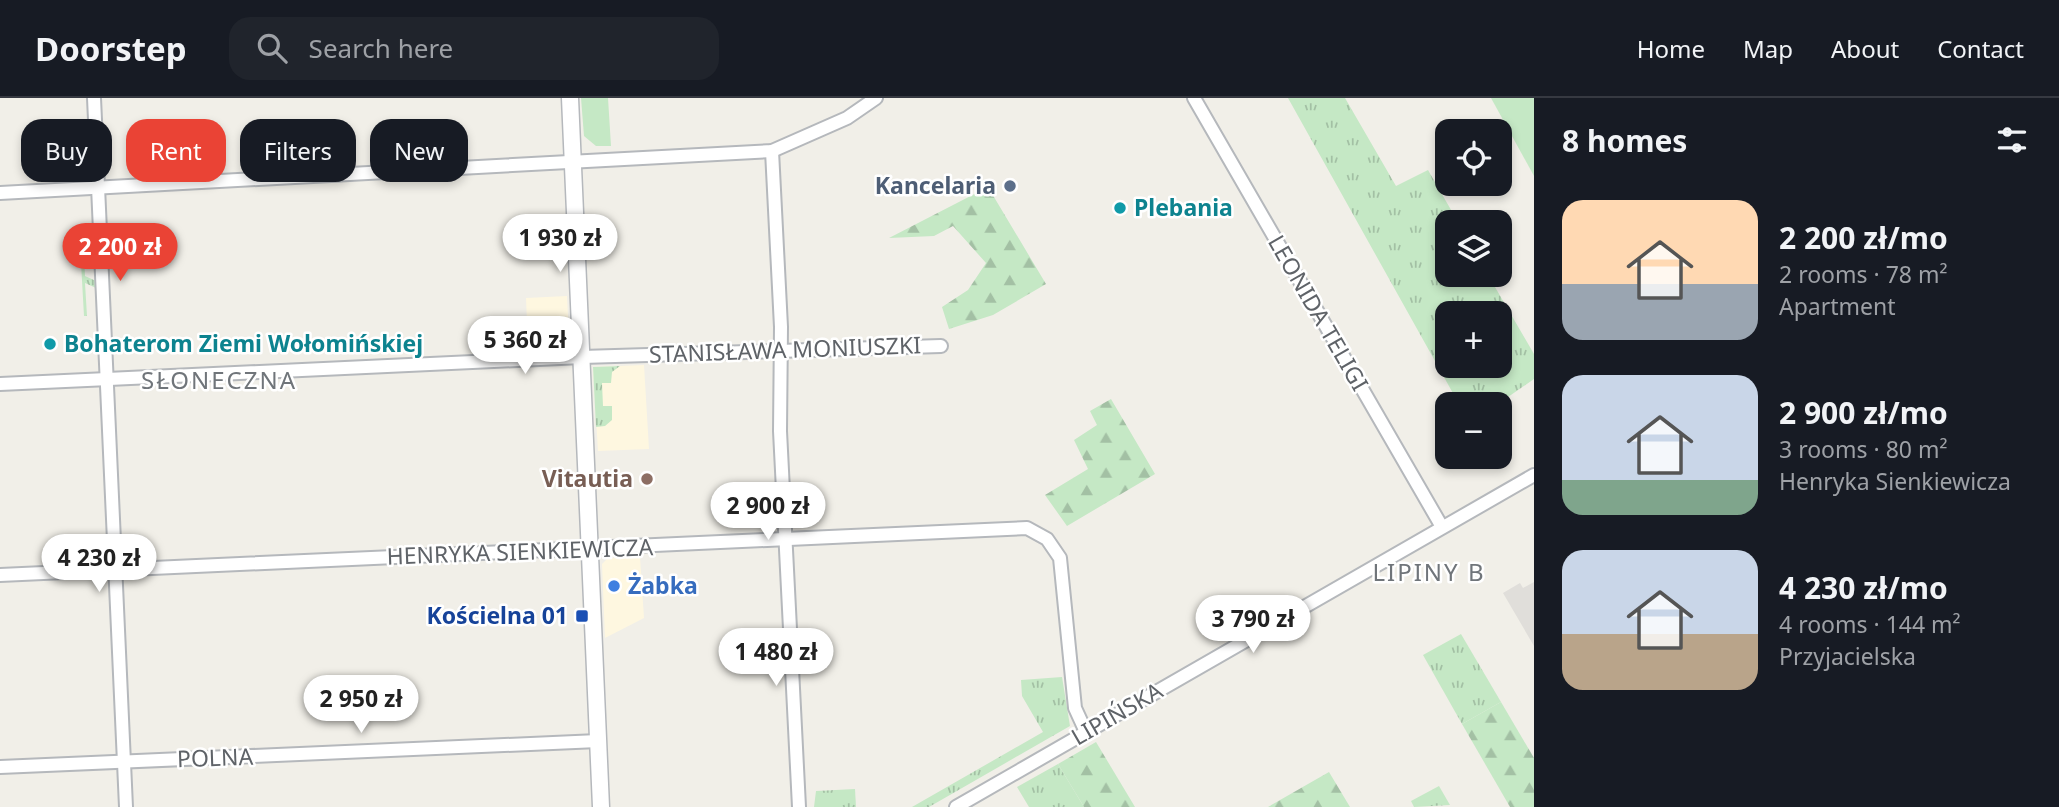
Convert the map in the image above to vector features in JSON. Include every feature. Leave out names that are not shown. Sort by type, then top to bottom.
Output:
[{"type":"street","points":[[94,98],[126,807]]},
{"type":"street","points":[[570,98],[592,549],[601,807]]},
{"type":"street","points":[[0,192],[98,188],[112,184],[573,164],[772,151],[847,118],[876,98]]},
{"type":"street","name":"LEONIDA TELIGI","points":[[1194,98],[1442,527]]},
{"type":"street","points":[[772,151],[782,349],[779,431],[799,807]]},
{"type":"street","name":"STANISŁAWA MONIUSZKI","points":[[0,384],[582,357],[941,346]]},
{"type":"street","name":"LIPIŃSKA","points":[[956,807],[1534,475]]},
{"type":"street","name":"HENRYKA SIENKIEWICZA","points":[[0,575],[1018,527],[1039,533],[1056,550],[1063,569],[1075,708],[1086,732]]},
{"type":"street","name":"POLNA","points":[[0,767],[598,741]]},
{"type":"shaded area","points":[[567,296],[569,337],[563,346],[528,348],[526,298]]},
{"type":"shaded area","points":[[644,365],[649,449],[598,451],[593,367]]},
{"type":"shaded area","points":[[640,557],[644,618],[605,638],[602,564],[608,558]]},
{"type":"shaded area","points":[[1534,582],[1534,646],[1503,593],[1520,583],[1523,588]]},
{"type":"green space","points":[[581,98],[608,98],[611,146],[596,146],[584,136]]},
{"type":"green space","points":[[1288,98],[1345,98],[1396,186],[1428,170],[1435,182],[1435,196],[1443,196],[1451,210],[1435,210],[1435,287],[1495,287],[1503,301],[1435,301],[1435,361]]},
{"type":"green space","points":[[1491,98],[1534,98],[1534,176],[1512,136],[1512,119],[1503,119]]},
{"type":"green space","points":[[988,187],[1046,284],[993,315],[949,329],[942,307],[968,290],[986,263],[953,226],[934,236],[889,238]]},
{"type":"green space","points":[[80,245],[94,250],[94,256],[84,251],[85,276],[96,281],[96,288],[85,283],[87,316],[84,316]]},
{"type":"green space","points":[[1512,316],[1534,354],[1534,379],[1512,394],[1512,392],[1452,392],[1444,378],[1512,378]]},
{"type":"green space","points":[[620,366],[612,372],[611,383],[602,383],[603,406],[612,406],[612,420],[605,426],[596,427],[593,367]]},
{"type":"green space","points":[[1111,399],[1155,474],[1067,526],[1045,495],[1088,469],[1074,440],[1097,425],[1090,411]]},
{"type":"green space","points":[[1461,634],[1501,702],[1462,724],[1423,655]]},
{"type":"green space","points":[[1062,677],[1070,726],[929,807],[912,807],[1043,732],[1022,696],[1021,680]]},
{"type":"green space","points":[[1501,702],[1534,758],[1534,807],[1510,807],[1462,724]]},
{"type":"green space","points":[[1096,742],[1135,807],[1084,807],[1058,764]]},
{"type":"green space","points":[[1058,764],[1084,807],[1029,807],[1017,787]]},
{"type":"green space","points":[[1329,772],[1350,807],[1268,807]]},
{"type":"green space","points":[[1439,786],[1450,805],[1414,807],[1411,801]]},
{"type":"green space","points":[[855,789],[856,807],[814,807],[816,791]]},
{"type":"place","name":"Kancelaria","points":[[1010,186]]},
{"type":"place","name":"Plebania","points":[[1120,208]]},
{"type":"place","name":"Bohaterom Ziemi Wołomińskiej","points":[[50,344]]},
{"type":"place","name":"Vitautia","points":[[647,479]]},
{"type":"place","name":"Żabka","points":[[614,586]]},
{"type":"place","name":"Kościelna 01","points":[[582,616]]},
{"type":"district","name":"SŁONECZNA","points":[[219,381]]},
{"type":"district","name":"LIPINY B","points":[[1429,573]]}]
